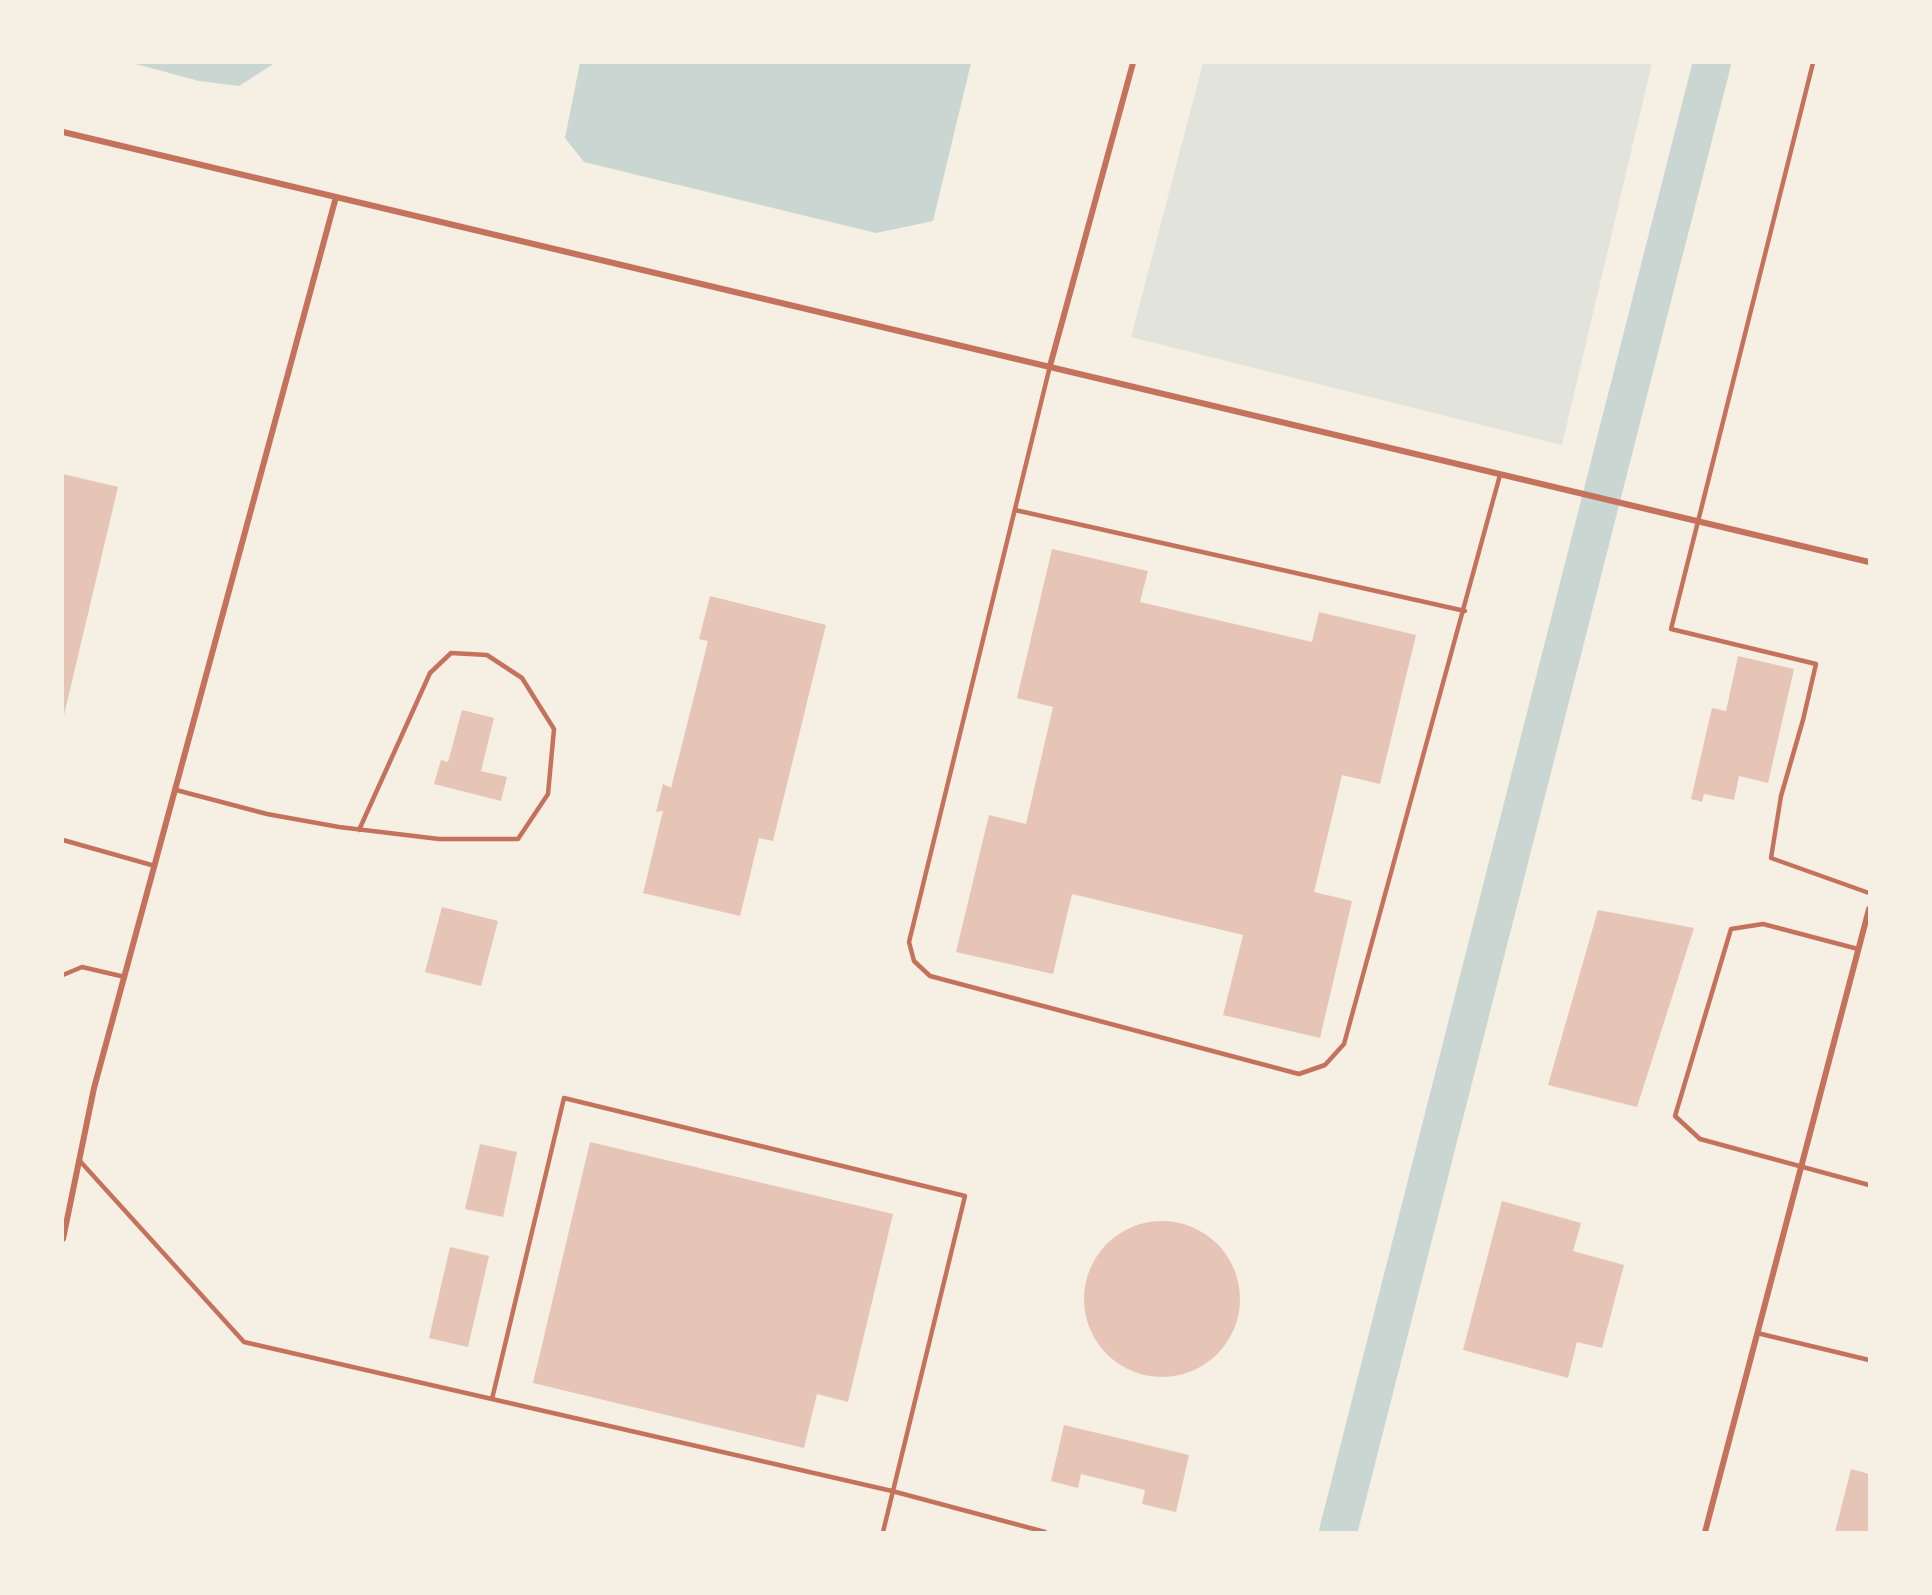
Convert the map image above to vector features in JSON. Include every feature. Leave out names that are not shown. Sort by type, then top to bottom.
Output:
[{"type":"street","points":[[1050,366],[1133,63]]},
{"type":"street","points":[[63,132],[1869,562]]},
{"type":"street","points":[[63,1239],[94,1088],[336,197]]},
{"type":"street","points":[[1705,1532],[1869,909]]},
{"type":"lane","points":[[1813,63],[1696,521],[1671,629],[1815,664],[1803,720],[1781,795],[1771,858],[1869,893]]},
{"type":"lane","points":[[1050,366],[909,942],[914,961],[930,976],[1299,1074],[1325,1065],[1344,1044],[1465,611],[1500,475]]},
{"type":"lane","points":[[1015,510],[1465,611]]},
{"type":"lane","points":[[176,790],[267,814],[359,830],[439,839],[518,839],[548,794],[554,729],[522,678],[488,655],[451,652],[430,674],[359,830]]},
{"type":"lane","points":[[63,840],[155,866]]},
{"type":"lane","points":[[1858,949],[1763,924],[1731,928],[1675,1116],[1700,1139],[1869,1185]]},
{"type":"lane","points":[[63,975],[82,967],[125,977]]},
{"type":"lane","points":[[492,1399],[564,1098],[965,1196],[892,1491],[884,1532]]},
{"type":"lane","points":[[79,1160],[244,1342],[892,1491],[1045,1532]]},
{"type":"lane","points":[[1758,1333],[1869,1360]]},
{"type":"shaded area","points":[[132,63],[275,63],[239,86],[199,81]]},
{"type":"shaded area","points":[[580,63],[971,63],[933,221],[876,233],[584,162],[565,138]]},
{"type":"shaded area","points":[[1203,63],[1652,63],[1562,445],[1131,337]]},
{"type":"building","points":[[63,474],[118,487],[64,715],[63,714]]},
{"type":"building","points":[[1052,549],[1148,571],[1140,602],[1312,642],[1319,612],[1416,635],[1380,784],[1342,775],[1314,892],[1352,901],[1320,1038],[1223,1015],[1243,935],[1072,894],[1053,974],[956,952],[989,815],[1026,824],[1053,707],[1017,698]]},
{"type":"building","points":[[710,596],[826,625],[773,841],[759,838],[740,916],[643,893],[663,811],[656,812],[663,784],[671,788],[708,641],[699,639]]},
{"type":"building","points":[[1738,656],[1794,669],[1768,783],[1739,776],[1734,800],[1704,794],[1702,802],[1691,799],[1712,708],[1726,711]]},
{"type":"building","points":[[462,710],[494,718],[481,771],[507,777],[501,801],[434,784],[441,760],[448,762]]},
{"type":"building","points":[[442,907],[498,921],[481,986],[425,972]]},
{"type":"building","points":[[1598,910],[1694,928],[1637,1107],[1548,1085]]},
{"type":"building","points":[[590,1142],[893,1214],[848,1402],[817,1394],[804,1448],[533,1383]]},
{"type":"building","points":[[480,1144],[517,1152],[503,1217],[465,1209]]},
{"type":"building","points":[[1502,1201],[1581,1223],[1573,1251],[1624,1265],[1602,1348],[1577,1342],[1568,1378],[1463,1350]]},
{"type":"building","points":[[1162,1221],[1192,1227],[1217,1244],[1234,1269],[1240,1299],[1234,1329],[1217,1354],[1192,1371],[1162,1377],[1132,1371],[1107,1354],[1090,1329],[1084,1299],[1090,1269],[1107,1244],[1132,1227]]},
{"type":"building","points":[[450,1247],[489,1256],[468,1347],[429,1338]]},
{"type":"building","points":[[1064,1425],[1189,1455],[1176,1512],[1142,1504],[1145,1490],[1081,1474],[1078,1488],[1051,1481]]},
{"type":"building","points":[[1851,1469],[1869,1474],[1869,1532],[1835,1532]]},
{"type":"waterway","points":[[1338,1532],[1712,63]]}]
